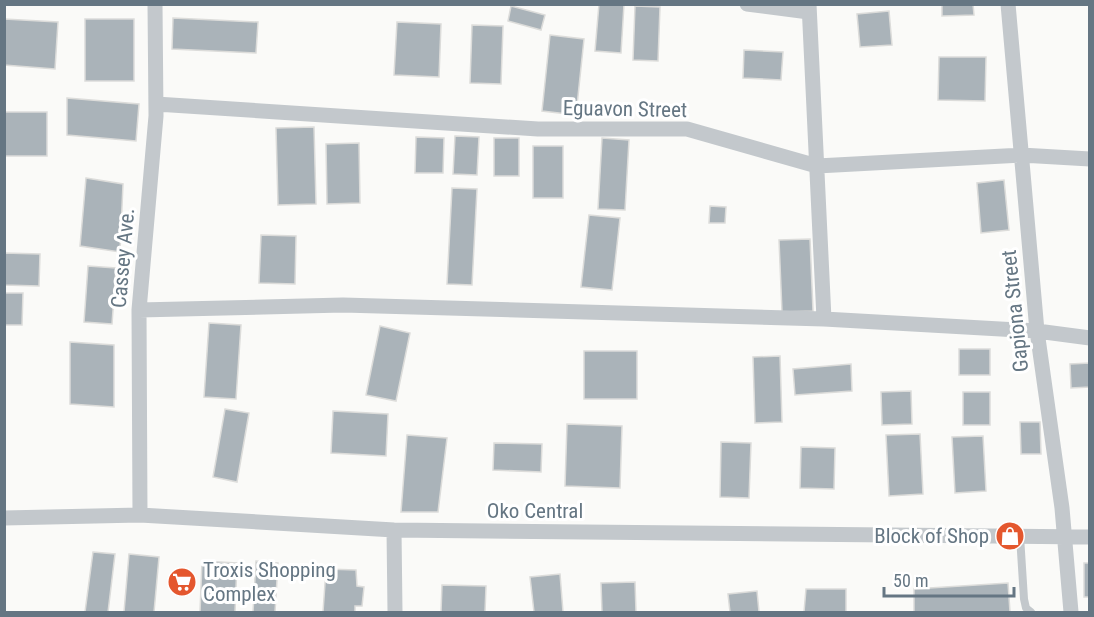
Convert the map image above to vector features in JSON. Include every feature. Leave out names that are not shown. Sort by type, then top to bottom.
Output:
[{"type":"street","name":"Cassey Ave.","points":[[140,515],[139,310],[156,104],[155,4]]},
{"type":"street","points":[[747,4],[809,8],[824,320]]},
{"type":"street","name":"Gapiona Street","points":[[1008,4],[1037,331],[1066,537],[1071,612]]},
{"type":"street","name":"Eguavon Street","points":[[156,104],[538,129],[687,129],[817,166],[1021,155],[1089,159]]},
{"type":"street","points":[[139,310],[343,305],[824,320],[1037,331],[1089,338]]},
{"type":"street","name":"Oko Central","points":[[4,518],[140,515],[394,530],[1089,537]]},
{"type":"street","points":[[394,530],[395,612]]},
{"type":"lane","points":[[1020,536],[1024,599],[1026,608],[1031,612]]},
{"type":"building","points":[[599,4],[624,4],[621,53],[595,51]]},
{"type":"building","points":[[942,4],[973,4],[974,15],[942,16]]},
{"type":"building","points":[[511,6],[545,15],[541,30],[508,21]]},
{"type":"building","points":[[635,6],[660,7],[658,61],[633,60]]},
{"type":"building","points":[[889,11],[892,45],[860,47],[857,14]]},
{"type":"building","points":[[173,18],[258,22],[256,53],[172,49]]},
{"type":"building","points":[[4,19],[58,22],[55,69],[4,65]]},
{"type":"building","points":[[85,19],[134,19],[134,81],[85,81]]},
{"type":"building","points":[[397,22],[441,24],[439,77],[394,75]]},
{"type":"building","points":[[472,25],[503,26],[501,84],[470,83]]},
{"type":"building","points":[[550,35],[584,39],[576,115],[542,111]]},
{"type":"building","points":[[744,50],[783,52],[781,80],[743,78]]},
{"type":"building","points":[[939,57],[986,57],[985,101],[938,100]]},
{"type":"building","points":[[67,98],[139,104],[136,141],[67,135]]},
{"type":"building","points":[[4,112],[47,112],[47,156],[4,156]]},
{"type":"building","points":[[314,127],[316,204],[278,205],[276,128]]},
{"type":"building","points":[[455,136],[479,137],[477,175],[453,174]]},
{"type":"building","points":[[416,137],[444,138],[443,173],[415,173]]},
{"type":"building","points":[[494,138],[519,138],[519,176],[494,176]]},
{"type":"building","points":[[602,138],[629,140],[625,210],[598,209]]},
{"type":"building","points":[[359,143],[360,203],[327,204],[326,144]]},
{"type":"building","points":[[533,146],[563,146],[563,198],[533,198]]},
{"type":"building","points":[[86,178],[123,184],[120,252],[80,246]]},
{"type":"building","points":[[1004,180],[1009,230],[981,233],[977,183]]},
{"type":"building","points":[[452,188],[477,189],[472,285],[447,284]]},
{"type":"building","points":[[710,206],[726,207],[725,223],[709,223]]},
{"type":"building","points":[[589,215],[620,218],[612,290],[581,287]]},
{"type":"building","points":[[261,235],[296,236],[295,284],[259,283]]},
{"type":"building","points":[[810,239],[813,311],[782,312],[779,240]]},
{"type":"building","points":[[4,253],[40,254],[39,286],[4,285]]},
{"type":"building","points":[[88,266],[116,268],[112,324],[84,322]]},
{"type":"building","points":[[4,293],[23,293],[22,325],[4,325]]},
{"type":"building","points":[[209,323],[241,325],[236,399],[204,397]]},
{"type":"building","points":[[380,326],[410,333],[396,401],[366,395]]},
{"type":"building","points":[[70,342],[114,345],[114,407],[70,404]]},
{"type":"building","points":[[959,349],[990,349],[990,375],[959,375]]},
{"type":"building","points":[[584,351],[637,351],[637,399],[584,399]]},
{"type":"building","points":[[780,356],[782,422],[755,423],[753,357]]},
{"type":"building","points":[[1090,363],[1090,387],[1071,388],[1070,364]]},
{"type":"building","points":[[851,364],[852,391],[795,395],[793,369]]},
{"type":"building","points":[[911,391],[912,424],[882,425],[881,392]]},
{"type":"building","points":[[963,392],[990,392],[990,425],[963,425]]},
{"type":"building","points":[[225,409],[249,413],[237,482],[213,477]]},
{"type":"building","points":[[333,411],[388,414],[386,456],[331,453]]},
{"type":"building","points":[[1020,422],[1040,422],[1041,454],[1021,454]]},
{"type":"building","points":[[567,424],[622,426],[620,488],[565,486]]},
{"type":"building","points":[[920,434],[923,494],[889,496],[886,435]]},
{"type":"building","points":[[407,435],[447,438],[438,512],[401,512]]},
{"type":"building","points":[[983,436],[986,491],[955,493],[952,437]]},
{"type":"building","points":[[721,442],[751,443],[749,498],[720,497]]},
{"type":"building","points":[[494,443],[542,444],[541,472],[493,470]]},
{"type":"building","points":[[801,447],[835,448],[834,489],[800,488]]},
{"type":"building","points":[[93,552],[115,554],[108,612],[85,612]]},
{"type":"building","points":[[129,554],[159,557],[154,612],[124,612]]},
{"type":"building","points":[[202,561],[237,563],[235,612],[200,612]]},
{"type":"building","points":[[256,561],[278,563],[275,612],[253,612]]},
{"type":"building","points":[[1084,563],[1090,563],[1090,597],[1084,597]]},
{"type":"building","points":[[326,569],[356,570],[357,586],[364,587],[362,606],[355,606],[355,612],[323,612]]},
{"type":"building","points":[[560,574],[563,612],[534,612],[530,577]]},
{"type":"building","points":[[635,582],[636,612],[602,612],[601,583]]},
{"type":"building","points":[[1008,583],[1010,612],[914,612],[914,589]]},
{"type":"building","points":[[442,585],[486,586],[485,612],[441,612]]},
{"type":"building","points":[[806,589],[846,589],[846,612],[804,612]]},
{"type":"building","points":[[757,591],[759,612],[730,612],[728,594]]},
{"type":"place","name":"Block of Shop","points":[[1010,536]]},
{"type":"place","name":"Troxis Shopping Complex","points":[[182,582]]}]
